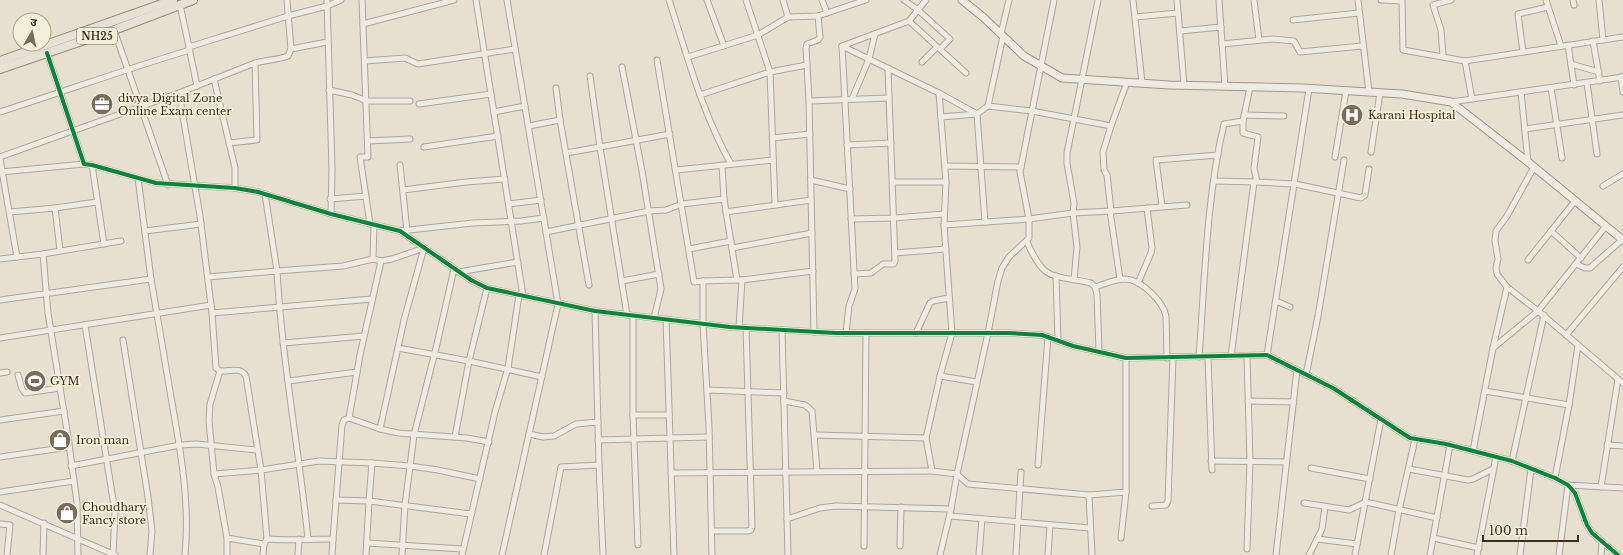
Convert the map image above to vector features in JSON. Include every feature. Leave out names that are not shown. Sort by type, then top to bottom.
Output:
[{"type":"main road","name":"NH25","points":[[0,69],[114,30],[177,3],[193,0]]},
{"type":"main road","name":"NH25","points":[[0,61],[163,2],[177,3]]},
{"type":"street","points":[[17,257],[0,158],[73,130],[179,93],[255,63],[280,59],[288,56],[291,49],[287,0]]},
{"type":"street","points":[[326,0],[332,169],[330,198],[331,214]]},
{"type":"street","points":[[0,112],[95,82],[128,68],[288,16],[327,6],[341,0]]},
{"type":"street","points":[[362,0],[368,157],[360,157],[372,224],[373,259]]},
{"type":"street","points":[[364,24],[454,0]]},
{"type":"street","points":[[462,555],[462,549],[495,412],[507,370],[521,295],[518,262],[476,0]]},
{"type":"street","points":[[502,555],[558,304],[507,0]]},
{"type":"street","points":[[669,0],[700,95],[720,146],[731,164]]},
{"type":"street","points":[[707,0],[724,46]]},
{"type":"street","points":[[746,0],[770,72],[775,205]]},
{"type":"street","points":[[782,0],[788,17]]},
{"type":"street","points":[[822,0],[827,13]]},
{"type":"street","points":[[688,57],[758,34],[788,17],[818,16],[866,0]]},
{"type":"street","points":[[904,0],[918,10],[950,39],[922,62]]},
{"type":"street","points":[[842,46],[909,21],[926,0]]},
{"type":"street","points":[[962,0],[1024,56],[1062,78],[1184,85],[1402,94],[1451,102],[1622,77],[1623,92]]},
{"type":"street","points":[[941,117],[977,114],[988,106],[1009,0]]},
{"type":"street","points":[[940,555],[950,516],[957,474],[998,281],[1002,268],[1015,250],[1027,242],[1030,233],[1029,218],[1020,172],[1054,0]]},
{"type":"street","points":[[1074,280],[1077,254],[1073,196],[1067,163],[1067,153],[1098,0]]},
{"type":"street","points":[[1133,0],[1142,83]]},
{"type":"street","points":[[1178,0],[1184,85]]},
{"type":"street","points":[[1219,0],[1225,86]]},
{"type":"street","points":[[1254,0],[1259,40]]},
{"type":"street","points":[[1358,0],[1362,46],[1369,92]]},
{"type":"street","points":[[1381,0],[1402,1],[1403,50],[1465,61],[1623,37]]},
{"type":"street","points":[[1443,56],[1441,30],[1433,5],[1451,0]]},
{"type":"street","points":[[1546,0],[1561,46]]},
{"type":"street","points":[[1599,0],[1603,40]]},
{"type":"street","points":[[177,3],[197,86]]},
{"type":"street","points":[[1523,52],[1518,14],[1548,7]]},
{"type":"street","points":[[1135,17],[1178,13]]},
{"type":"street","points":[[1293,20],[1359,13]]},
{"type":"street","points":[[814,332],[810,134],[806,45],[818,40],[820,37],[818,16]]},
{"type":"street","points":[[909,21],[966,73]]},
{"type":"street","points":[[1180,31],[1221,27]]},
{"type":"street","points":[[114,30],[168,185]]},
{"type":"street","points":[[852,99],[869,59],[875,34]]},
{"type":"street","points":[[1222,44],[1273,39],[1294,41],[1300,52],[1362,46]]},
{"type":"street","points":[[1593,41],[1600,81]]},
{"type":"street","points":[[291,49],[327,42]]},
{"type":"street","points":[[1568,45],[1574,85]]},
{"type":"street","points":[[842,46],[940,93],[977,114]]},
{"type":"street","points":[[842,46],[854,274],[854,292],[849,306],[846,333]]},
{"type":"street","points":[[365,61],[405,58],[418,64],[515,49]]},
{"type":"street","points":[[47,53],[84,164]]},
{"type":"street","points":[[657,60],[694,282],[739,280],[813,271]]},
{"type":"street","points":[[1465,61],[1472,99]]},
{"type":"street","points":[[229,143],[257,140],[255,63]]},
{"type":"street","points":[[1571,64],[1599,72]]},
{"type":"street","points":[[700,95],[770,72],[807,65]]},
{"type":"street","points":[[622,67],[649,211],[661,289],[654,318]]},
{"type":"street","points":[[854,274],[871,273],[883,264],[894,264],[894,218],[888,68]]},
{"type":"street","points":[[590,76],[622,281],[630,315],[638,545]]},
{"type":"street","points":[[214,79],[235,168],[235,188]]},
{"type":"street","points":[[1120,280],[1110,211],[1107,175],[1104,170],[1103,152],[1110,126],[1127,82]]},
{"type":"street","points":[[1587,83],[1596,154]]},
{"type":"street","points":[[1231,356],[1255,182],[1254,168],[1258,137],[1243,133],[1244,118],[1250,87]]},
{"type":"street","points":[[556,88],[560,120],[589,286]]},
{"type":"street","points":[[1551,88],[1562,158]]},
{"type":"street","points":[[1267,355],[1309,89]]},
{"type":"street","points":[[329,90],[352,95],[367,101],[410,101]]},
{"type":"street","points":[[1335,157],[1346,91]]},
{"type":"street","points":[[1521,92],[1528,162]]},
{"type":"street","points":[[179,93],[196,186],[212,313],[216,368],[220,371]]},
{"type":"street","points":[[932,471],[926,438],[940,376],[952,333],[944,225],[946,182],[940,93]]},
{"type":"street","points":[[1371,152],[1380,93]]},
{"type":"street","points":[[419,104],[491,94]]},
{"type":"street","points":[[809,101],[889,98]]},
{"type":"street","points":[[1451,102],[1623,239],[1590,268],[1585,268],[1576,264]]},
{"type":"street","points":[[494,112],[525,106]]},
{"type":"street","points":[[988,106],[1110,126]]},
{"type":"street","points":[[977,114],[985,222]]},
{"type":"street","points":[[1525,129],[1623,115]]},
{"type":"street","points":[[1199,357],[1210,209],[1224,124],[1244,118],[1284,116]]},
{"type":"street","points":[[529,126],[560,120]]},
{"type":"street","points":[[566,153],[670,134]]},
{"type":"street","points":[[772,138],[810,134]]},
{"type":"street","points":[[424,147],[498,136]]},
{"type":"street","points":[[368,141],[410,139]]},
{"type":"street","points":[[847,145],[891,143]]},
{"type":"street","points":[[1162,206],[1156,160],[1218,155]]},
{"type":"street","points":[[676,170],[773,160]]},
{"type":"street","points":[[1306,375],[1318,316],[1344,160]]},
{"type":"street","points":[[2,172],[84,164],[92,165],[168,185],[235,188],[265,194],[331,214],[400,231],[473,223],[544,218]]},
{"type":"street","points":[[92,165],[104,244]]},
{"type":"street","points":[[400,165],[407,231]]},
{"type":"street","points":[[722,165],[724,199],[739,280],[739,327]]},
{"type":"street","points":[[945,166],[1021,167]]},
{"type":"street","points":[[1534,167],[1507,216],[1496,231],[1495,237],[1498,259],[1496,271],[1499,278],[1507,287],[1544,315],[1623,383]]},
{"type":"street","points":[[1214,181],[1295,184],[1363,198],[1365,195],[1369,169]]},
{"type":"street","points":[[1603,186],[1623,174]]},
{"type":"street","points":[[138,178],[151,280],[180,446],[186,499],[187,522],[185,555]]},
{"type":"street","points":[[403,190],[505,179]]},
{"type":"street","points":[[811,180],[850,189]]},
{"type":"street","points":[[892,182],[946,182]]},
{"type":"street","points":[[265,194],[277,271],[283,343],[300,464],[308,539]]},
{"type":"street","points":[[330,198],[366,196]]},
{"type":"street","points":[[546,232],[649,211],[666,210],[682,204],[724,199]]},
{"type":"street","points":[[509,204],[541,200]]},
{"type":"street","points":[[726,212],[811,200]]},
{"type":"street","points":[[1528,260],[1576,201]]},
{"type":"street","points":[[10,212],[97,202]]},
{"type":"street","points":[[944,225],[1073,213],[1187,205]]},
{"type":"street","points":[[55,208],[60,250]]},
{"type":"street","points":[[1138,283],[1152,248],[1147,208]]},
{"type":"street","points":[[851,219],[894,218],[944,214]]},
{"type":"street","points":[[145,231],[201,224]]},
{"type":"street","points":[[1493,348],[1538,311],[1606,226]]},
{"type":"street","points":[[400,231],[471,280],[487,288],[595,311],[703,324],[814,332],[1009,333],[1048,337],[1058,341],[1126,358],[1267,355],[1333,388],[1410,438],[1450,445],[1512,461],[1555,478],[1568,485],[1575,493],[1587,525],[1592,533],[1618,555]]},
{"type":"street","points":[[1551,231],[1581,258]]},
{"type":"street","points":[[732,248],[812,233]]},
{"type":"street","points":[[0,259],[43,254],[121,241]]},
{"type":"street","points":[[689,249],[731,242]]},
{"type":"street","points":[[1027,242],[1040,266],[1044,270],[1056,276],[1091,283],[1095,286],[1097,294],[1099,352]]},
{"type":"street","points":[[208,278],[343,266],[373,259],[381,261],[392,259],[424,248]]},
{"type":"street","points":[[380,429],[404,320],[424,248]]},
{"type":"street","points":[[895,253],[946,249]]},
{"type":"street","points":[[43,254],[51,330],[77,503],[78,555]]},
{"type":"street","points":[[350,418],[364,336],[381,261]]},
{"type":"street","points":[[456,270],[518,262]]},
{"type":"street","points":[[1566,335],[1623,267]]},
{"type":"street","points":[[402,555],[405,505],[414,435],[456,270]]},
{"type":"street","points":[[622,281],[659,274]]},
{"type":"street","points":[[1056,276],[1058,341]]},
{"type":"street","points":[[0,300],[151,280]]},
{"type":"street","points":[[1095,286],[1120,280],[1132,280],[1138,283],[1157,299],[1165,310],[1166,358]]},
{"type":"street","points":[[703,281],[703,324],[710,437],[712,555]]},
{"type":"street","points":[[1473,451],[1493,348],[1507,287]]},
{"type":"street","points":[[455,437],[469,361],[487,288]]},
{"type":"street","points":[[916,333],[930,303],[949,298]]},
{"type":"street","points":[[212,313],[372,299]]},
{"type":"street","points":[[1276,302],[1290,307]]},
{"type":"street","points":[[0,338],[211,305]]},
{"type":"street","points":[[595,311],[598,465],[603,555]]},
{"type":"street","points":[[1512,461],[1544,315]]},
{"type":"street","points":[[666,319],[674,555]]},
{"type":"street","points":[[0,505],[114,554],[115,512],[85,325]]},
{"type":"street","points":[[712,531],[751,530],[751,472],[746,328]]},
{"type":"street","points":[[782,330],[788,555]]},
{"type":"street","points":[[864,546],[866,333]]},
{"type":"street","points":[[283,343],[364,336]]},
{"type":"street","points":[[1038,465],[1048,337]]},
{"type":"street","points":[[123,340],[142,453],[152,530],[150,555]]},
{"type":"street","points":[[1555,478],[1569,405],[1578,345]]},
{"type":"street","points":[[398,348],[469,361],[542,377]]},
{"type":"street","points":[[84,355],[90,354]]},
{"type":"street","points":[[1247,356],[1250,461],[1247,549]]},
{"type":"street","points":[[1208,357],[1212,470]]},
{"type":"street","points":[[1121,538],[1126,492],[1126,358]]},
{"type":"street","points":[[1152,506],[1166,505],[1168,501],[1173,358]]},
{"type":"street","points":[[220,371],[238,369],[244,372],[246,376],[260,470],[265,541],[263,555]]},
{"type":"street","points":[[1276,555],[1298,370]]},
{"type":"street","points":[[220,371],[214,386],[210,404],[209,421],[214,474],[228,538],[227,555]]},
{"type":"street","points":[[0,373],[7,372]]},
{"type":"street","points":[[288,381],[357,372]]},
{"type":"street","points":[[18,375],[22,389],[25,393],[60,388]]},
{"type":"street","points":[[940,376],[977,382]]},
{"type":"street","points":[[1601,487],[1618,379]]},
{"type":"street","points":[[707,390],[784,392]]},
{"type":"street","points":[[1485,391],[1569,405]]},
{"type":"street","points":[[784,401],[805,405],[810,408],[815,435],[817,471]]},
{"type":"street","points":[[1248,401],[1294,402]]},
{"type":"street","points":[[0,420],[64,411]]},
{"type":"street","points":[[633,415],[669,415]]},
{"type":"street","points":[[332,555],[338,462],[342,425],[344,420],[350,418],[380,429],[414,435],[455,437],[489,442]]},
{"type":"street","points":[[1355,555],[1381,419]]},
{"type":"street","points":[[529,434],[547,437],[554,436],[576,424],[598,422]]},
{"type":"street","points":[[815,435],[926,438]]},
{"type":"street","points":[[598,440],[710,437]]},
{"type":"street","points":[[1391,555],[1399,510],[1415,439]]},
{"type":"street","points":[[1430,555],[1450,445]]},
{"type":"street","points":[[1607,445],[1623,446]]},
{"type":"street","points":[[0,457],[69,446]]},
{"type":"street","points":[[71,466],[180,446],[211,446],[258,450]]},
{"type":"street","points":[[1477,555],[1496,457]]},
{"type":"street","points":[[214,474],[260,470],[319,461],[410,466],[480,479]]},
{"type":"street","points":[[1211,461],[1287,462]]},
{"type":"street","points":[[366,555],[372,463]]},
{"type":"street","points":[[544,555],[561,467],[598,465]]},
{"type":"street","points":[[1311,468],[1370,479]]},
{"type":"street","points":[[1409,469],[1471,480],[1493,469]]},
{"type":"street","points":[[1520,555],[1531,469]]},
{"type":"street","points":[[671,473],[932,471],[957,474],[968,484],[1089,495],[1126,492]]},
{"type":"street","points":[[1021,472],[1016,552],[1021,555]]},
{"type":"street","points":[[0,492],[74,481]]},
{"type":"street","points":[[1568,485],[1623,488]]},
{"type":"street","points":[[1559,555],[1568,485]]},
{"type":"street","points":[[1089,495],[1092,555]]},
{"type":"street","points":[[336,500],[370,501],[471,514]]},
{"type":"street","points":[[1304,503],[1349,510],[1366,502],[1437,518]]},
{"type":"street","points":[[787,519],[810,510],[828,506],[951,509]]},
{"type":"street","points":[[900,546],[901,507]]},
{"type":"street","points":[[1310,555],[1322,529],[1326,507]]},
{"type":"street","points":[[950,516],[1090,528]]},
{"type":"street","points":[[979,555],[982,519]]},
{"type":"street","points":[[43,555],[44,523]]},
{"type":"street","points":[[0,524],[10,525],[7,555]]},
{"type":"street","points":[[1048,555],[1050,525]]},
{"type":"street","points":[[228,538],[265,541],[333,539]]},
{"type":"street","points":[[1433,538],[1478,548]]},
{"type":"street","points":[[298,555],[299,539]]},
{"type":"street","points":[[1317,539],[1357,544]]},
{"type":"street","points":[[367,543],[462,549]]},
{"type":"street","points":[[1601,555],[1602,543]]},
{"type":"cycle path","points":[[47,53],[84,164],[156,183],[235,188],[258,192],[331,214],[400,231],[471,280],[487,288],[595,311],[730,327],[835,333],[1009,333],[1042,335],[1073,346],[1126,358],[1267,355],[1333,388],[1410,438],[1446,444],[1512,461],[1555,478],[1568,485],[1575,493],[1587,525],[1592,533],[1618,555]]},
{"type":"place","name":"divya Digital Zone Online Exam center","points":[[102,104]]},
{"type":"place","name":"Karani Hospital","points":[[1352,115]]},
{"type":"place","name":"GYM","points":[[35,381]]},
{"type":"place","name":"Iron man","points":[[60,440]]},
{"type":"place","name":"Choudhary Fancy store","points":[[67,513]]}]
